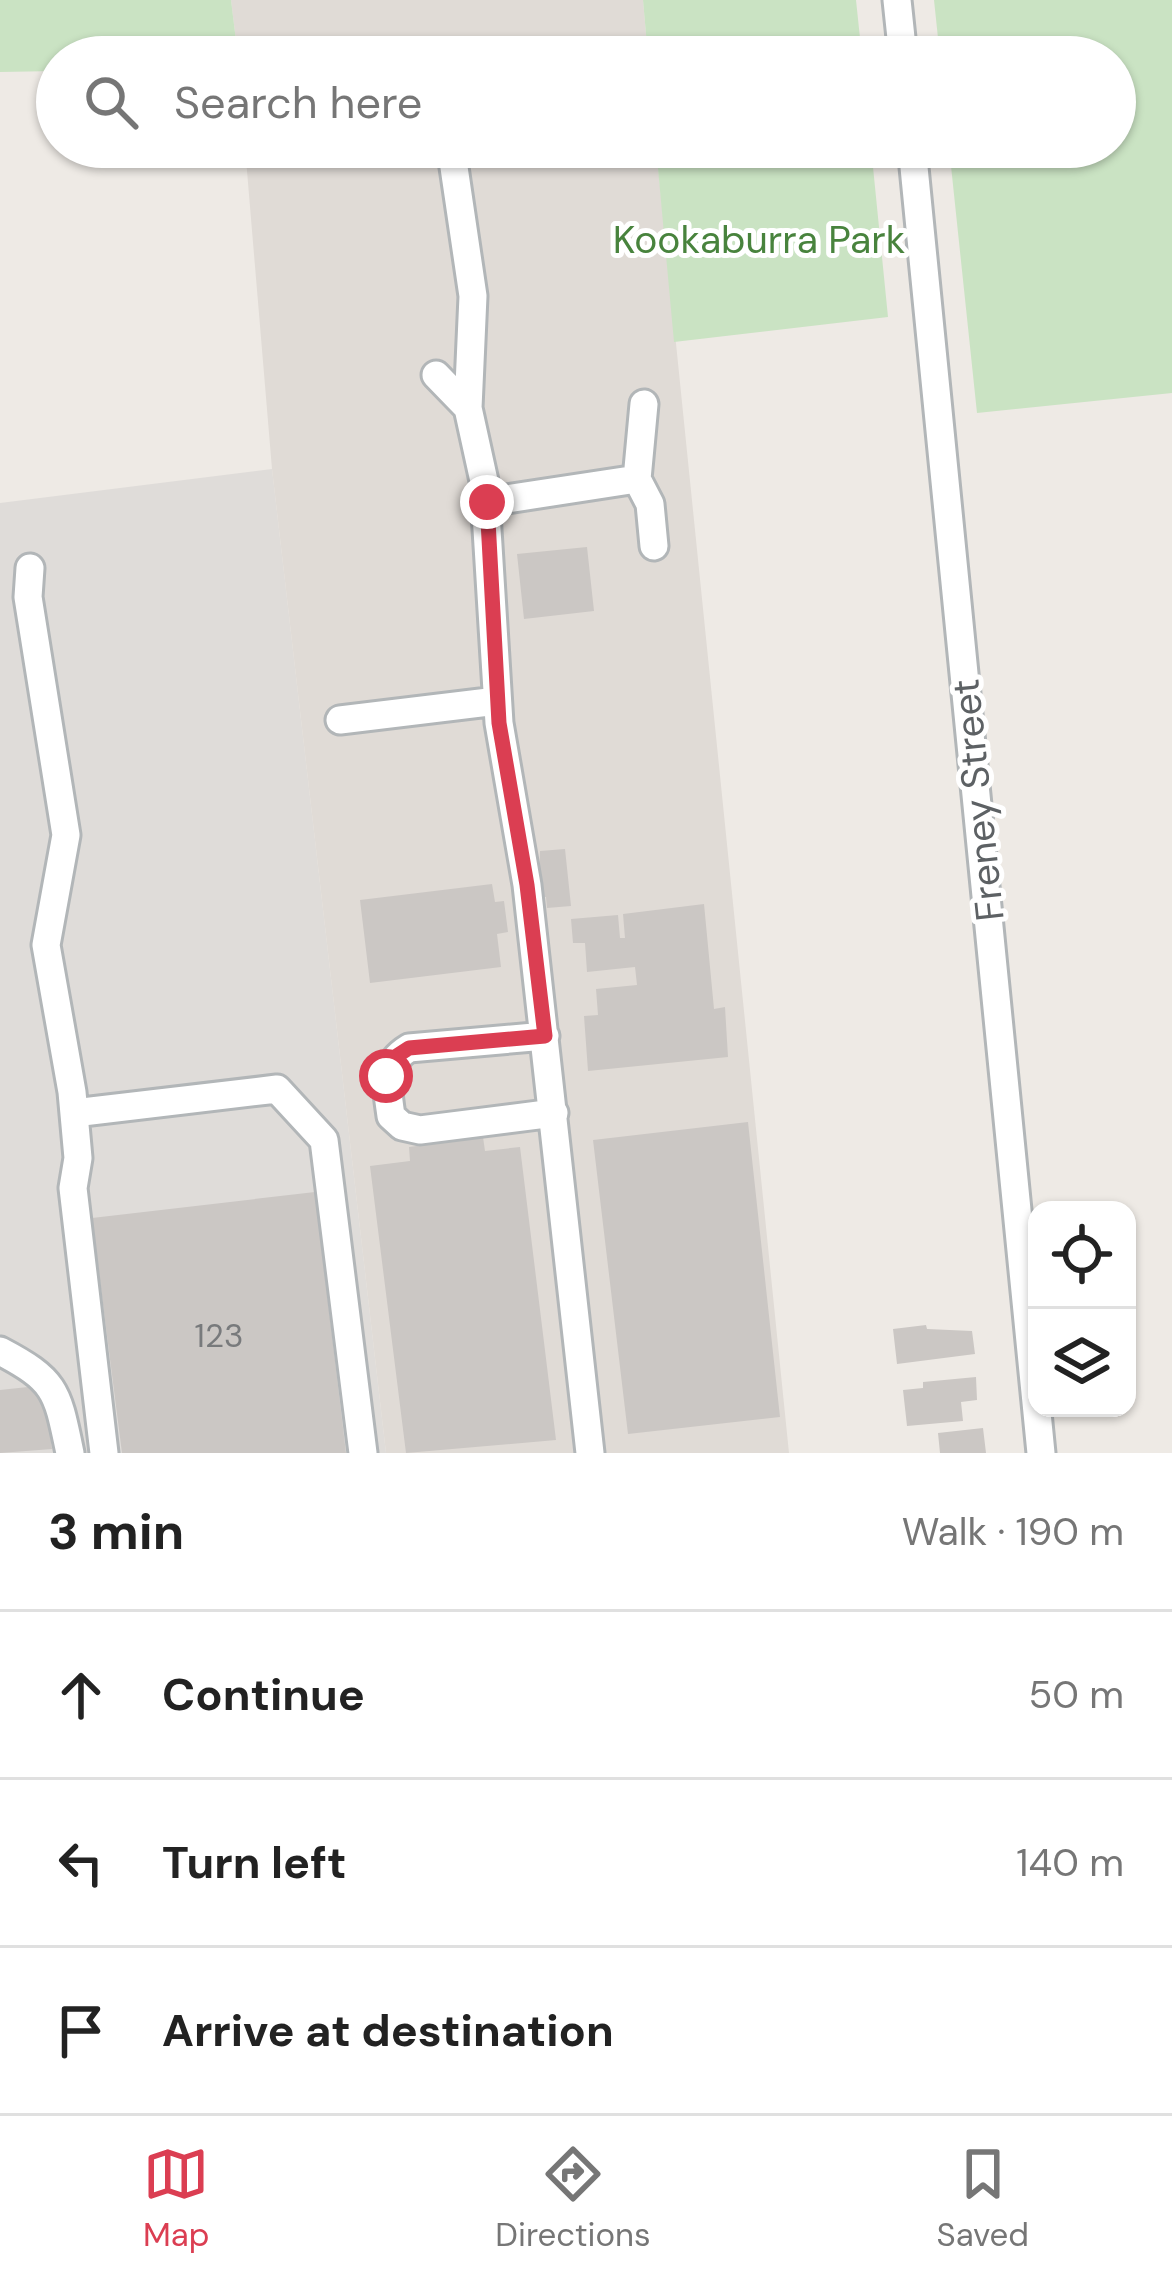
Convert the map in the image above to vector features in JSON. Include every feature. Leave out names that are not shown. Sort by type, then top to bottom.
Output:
[{"type":"street","points":[[897,0],[901,36]]},
{"type":"street","points":[[455,168],[473,296],[468,408],[487,502],[496,701],[545,1036],[590,1453]]},
{"type":"street","name":"Freney Street","points":[[914,168],[1041,1453]]},
{"type":"street","points":[[436,375],[468,408]]},
{"type":"street","points":[[644,404],[637,479],[650,504],[654,546]]},
{"type":"street","points":[[487,502],[637,479]]},
{"type":"street","points":[[30,568],[28,597],[66,835],[46,945],[74,1113],[73,1188],[104,1453]]},
{"type":"street","points":[[340,720],[496,701]]},
{"type":"street","points":[[545,1036],[409,1048],[392,1059],[386,1076],[391,1116],[402,1126],[420,1130],[554,1113]]},
{"type":"street","points":[[74,1113],[277,1088],[300,1110],[324,1140],[363,1453]]},
{"type":"street","points":[[0,1351],[42,1371],[57,1394],[70,1453]]},
{"type":"shaded area","points":[[231,0],[643,0],[646,36],[235,36]]},
{"type":"shaded area","points":[[247,168],[658,168],[789,1453],[386,1453],[272,469]]},
{"type":"shaded area","points":[[272,469],[386,1453],[0,1453],[0,503]]},
{"type":"green space","points":[[0,0],[231,0],[235,36],[36,36],[36,71],[0,72]]},
{"type":"green space","points":[[643,0],[856,0],[860,36],[646,36]]},
{"type":"green space","name":"Kookaburra Park","points":[[934,0],[1172,0],[1172,393],[977,413],[951,168],[1136,168],[1136,36],[938,36]]},
{"type":"green space","name":"Kookaburra Park","points":[[658,168],[873,168],[888,317],[674,342]]},
{"type":"building","points":[[587,547],[594,611],[524,619],[517,554]]},
{"type":"building","points":[[565,849],[571,906],[547,908],[546,897],[539,897],[540,851]]},
{"type":"building","points":[[492,884],[495,902],[504,901],[508,932],[497,934],[501,967],[370,983],[360,900]]},
{"type":"building","points":[[704,904],[714,1009],[725,1007],[728,1057],[588,1071],[584,1016],[598,1015],[596,989],[637,985],[635,967],[587,972],[585,943],[573,943],[571,919],[618,915],[620,938],[625,938],[623,914]]},
{"type":"building","points":[[748,1122],[780,1417],[628,1434],[593,1140]]},
{"type":"building","points":[[483,1137],[485,1151],[520,1147],[556,1440],[406,1453],[370,1166],[410,1161],[409,1147]]},
{"type":"building","points":[[315,1192],[346,1453],[122,1453],[92,1218]]},
{"type":"building","points":[[926,1325],[927,1329],[972,1331],[975,1354],[897,1364],[893,1329]]},
{"type":"building","points":[[976,1377],[977,1400],[961,1402],[963,1421],[907,1426],[903,1390],[923,1388],[923,1382]]},
{"type":"building","points":[[37,1386],[39,1400],[46,1400],[52,1449],[0,1453],[0,1390]]},
{"type":"building","points":[[983,1428],[986,1453],[940,1453],[938,1433]]},
{"type":"route","points":[[386,1076],[392,1059],[409,1048],[545,1036],[527,885],[499,723],[487,502]]}]
